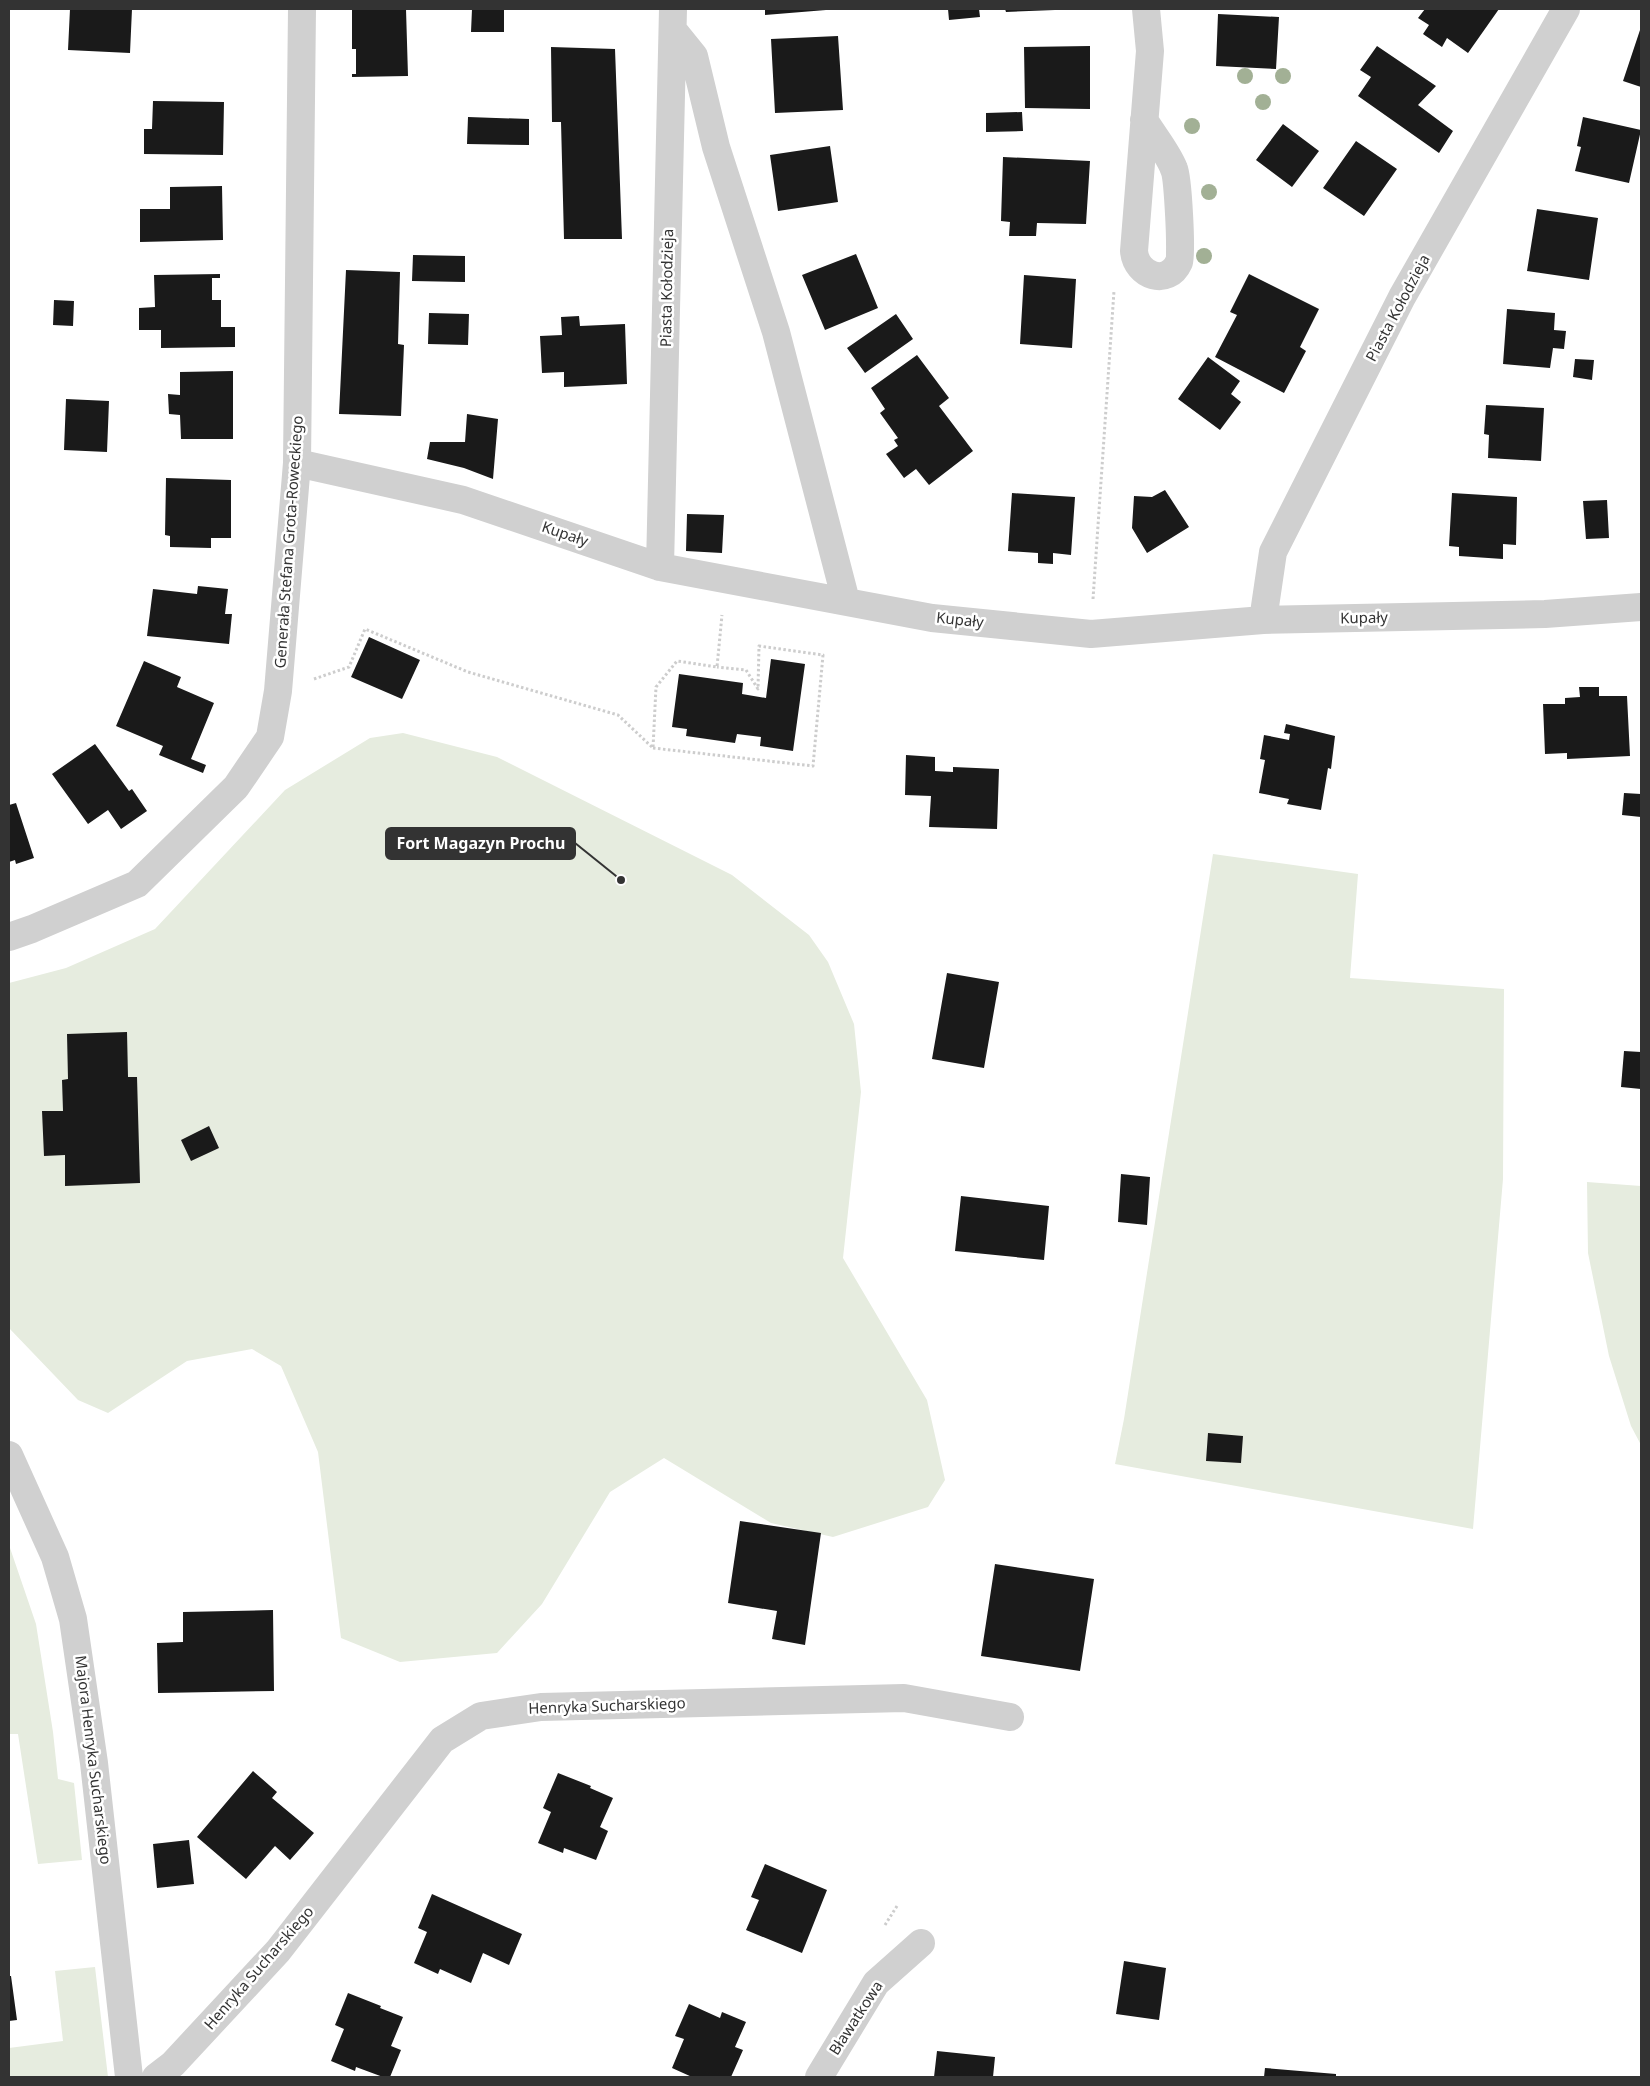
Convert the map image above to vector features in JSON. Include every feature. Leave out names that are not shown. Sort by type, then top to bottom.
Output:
[{"type":"street","name":"Generała Stefana Grota-Roweckiego","points":[[9,937],[137,884],[236,787],[270,737],[278,691],[297,463],[302,9]]},
{"type":"street","points":[[1144,120],[1175,170],[1181,255],[1174,269],[1160,276],[1152,275],[1138,267],[1134,251],[1144,120],[1150,51],[1146,9]]},
{"type":"street","name":"Piasta Kołodzieja","points":[[1263,620],[1273,552],[1402,297],[1566,9]]},
{"type":"street","points":[[673,19],[694,56],[716,147],[776,332],[846,601]]},
{"type":"street","name":"Piasta Kołodzieja","points":[[660,567],[673,19]]},
{"type":"street","name":"Kupały","points":[[297,463],[463,500],[660,567],[932,618],[1091,634],[1263,620],[1545,614],[1641,607]]},
{"type":"street","name":"Majora Henryka Sucharskiego","points":[[9,1455],[55,1558],[74,1619],[95,1772],[129,2077]]},
{"type":"street","name":"Henryka Sucharskiego","points":[[156,2077],[173,2064],[278,1951],[442,1740],[481,1716],[541,1707],[904,1698],[1010,1717]]},
{"type":"street","name":"Bławatkowa","points":[[819,2077],[876,1983],[921,1943]]},
{"type":"path","points":[[1091,634],[1116,273],[1134,251]]},
{"type":"path","points":[[717,667],[726,579]]},
{"type":"path","points":[[278,691],[349,667],[365,629],[468,672],[618,715],[652,748],[813,766],[823,655],[760,646],[758,689],[746,670],[677,661],[656,687],[652,748]]},
{"type":"shaded area","points":[[403,733],[497,757],[732,875],[809,935],[828,962],[854,1024],[861,1092],[843,1258],[927,1400],[945,1480],[928,1507],[833,1537],[771,1523],[664,1458],[610,1492],[542,1604],[497,1653],[400,1662],[341,1638],[318,1452],[281,1366],[252,1349],[187,1361],[108,1413],[78,1400],[9,1328],[9,983],[66,968],[155,929],[285,790],[370,738]]},
{"type":"shaded area","points":[[1213,854],[1358,874],[1350,978],[1504,989],[1503,1179],[1473,1529],[1115,1464],[1124,1419]]},
{"type":"shaded area","points":[[1587,1182],[1641,1186],[1641,1445],[1631,1426],[1609,1356],[1588,1253]]},
{"type":"shaded area","points":[[9,1545],[36,1624],[53,1732],[58,1779],[74,1783],[82,1860],[38,1864],[18,1734],[9,1734]]},
{"type":"shaded area","points":[[95,1967],[108,2077],[9,2077],[9,2048],[63,2041],[55,1971]]},
{"type":"building","points":[[70,9],[132,9],[130,53],[68,50]]},
{"type":"building","points":[[352,9],[406,9],[408,76],[352,77],[352,74],[356,74],[356,49],[352,49]]},
{"type":"building","points":[[472,9],[504,9],[504,32],[471,32]]},
{"type":"building","points":[[765,9],[826,9],[826,10],[765,15]]},
{"type":"building","points":[[948,9],[979,9],[980,17],[949,20]]},
{"type":"building","points":[[1005,9],[1055,9],[1055,10],[1006,12]]},
{"type":"building","points":[[1425,9],[1499,9],[1468,53],[1447,38],[1442,47],[1423,34],[1429,25],[1418,18]]},
{"type":"building","points":[[1218,14],[1279,17],[1276,69],[1216,66]]},
{"type":"building","points":[[1641,27],[1641,87],[1623,81]]},
{"type":"building","points":[[838,36],[843,110],[775,113],[771,39]]},
{"type":"building","points":[[1090,46],[1090,109],[1025,108],[1024,47]]},
{"type":"building","points":[[1377,46],[1436,86],[1418,105],[1453,131],[1439,153],[1358,96],[1371,77],[1360,70]]},
{"type":"building","points":[[551,47],[615,49],[622,239],[564,239],[561,122],[552,122]]},
{"type":"building","points":[[153,101],[224,102],[223,155],[144,154],[144,129],[152,129]]},
{"type":"building","points":[[1022,112],[1023,131],[986,132],[986,113]]},
{"type":"building","points":[[468,117],[529,119],[529,145],[467,144]]},
{"type":"building","points":[[1583,117],[1641,130],[1629,183],[1575,171],[1581,147],[1577,146]]},
{"type":"building","points":[[1283,124],[1319,151],[1292,187],[1256,160]]},
{"type":"building","points":[[1356,141],[1397,169],[1364,216],[1323,188]]},
{"type":"building","points":[[830,146],[838,202],[778,211],[770,155]]},
{"type":"building","points":[[1003,157],[1090,161],[1086,224],[1037,223],[1036,236],[1009,236],[1010,222],[1001,221]]},
{"type":"building","points":[[222,186],[223,240],[140,242],[140,209],[170,209],[170,187]]},
{"type":"building","points":[[1537,209],[1598,218],[1589,280],[1527,271]]},
{"type":"building","points":[[856,254],[878,308],[825,330],[802,275]]},
{"type":"building","points":[[413,255],[465,256],[465,282],[412,281]]},
{"type":"building","points":[[346,270],[400,272],[398,344],[404,345],[401,416],[339,414]]},
{"type":"building","points":[[220,274],[220,278],[212,278],[212,300],[221,300],[221,327],[235,327],[235,347],[161,348],[161,330],[139,330],[139,308],[155,307],[154,275]]},
{"type":"building","points":[[1249,274],[1319,309],[1300,347],[1306,351],[1284,393],[1215,357],[1237,315],[1230,312]]},
{"type":"building","points":[[1024,275],[1076,279],[1072,348],[1020,344]]},
{"type":"building","points":[[54,300],[74,301],[73,326],[53,325]]},
{"type":"building","points":[[1507,309],[1555,313],[1554,330],[1566,331],[1564,349],[1553,348],[1550,368],[1503,364]]},
{"type":"building","points":[[429,313],[469,314],[468,345],[428,344]]},
{"type":"building","points":[[896,314],[913,339],[865,373],[847,348]]},
{"type":"building","points":[[579,316],[580,326],[625,324],[627,384],[564,387],[564,372],[542,373],[540,336],[562,335],[561,317]]},
{"type":"building","points":[[917,355],[949,398],[939,406],[973,451],[929,485],[916,469],[904,478],[886,454],[898,446],[894,440],[898,438],[880,413],[885,409],[871,388]]},
{"type":"building","points":[[1208,357],[1240,381],[1231,394],[1241,402],[1220,430],[1178,399]]},
{"type":"building","points":[[1575,359],[1594,360],[1592,380],[1573,377]]},
{"type":"building","points":[[233,371],[233,439],[181,439],[180,415],[169,414],[168,394],[180,395],[180,372]]},
{"type":"building","points":[[66,399],[109,401],[107,452],[64,450]]},
{"type":"building","points":[[1486,405],[1544,408],[1541,461],[1488,458],[1489,435],[1484,434]]},
{"type":"building","points":[[467,414],[498,419],[493,479],[464,468],[427,459],[430,442],[465,442]]},
{"type":"building","points":[[166,478],[231,480],[231,538],[211,538],[211,548],[170,547],[170,536],[165,535]]},
{"type":"building","points":[[1165,490],[1189,527],[1147,553],[1132,528],[1134,496],[1152,497]]},
{"type":"building","points":[[1012,493],[1075,497],[1071,555],[1053,553],[1053,564],[1038,563],[1038,553],[1008,551]]},
{"type":"building","points":[[1452,493],[1517,497],[1516,545],[1503,544],[1503,559],[1459,556],[1459,547],[1449,546]]},
{"type":"building","points":[[1607,500],[1609,538],[1586,539],[1583,501]]},
{"type":"building","points":[[687,514],[724,515],[722,553],[686,551]]},
{"type":"building","points":[[198,586],[228,589],[225,614],[232,614],[229,644],[147,636],[153,589],[197,594]]},
{"type":"building","points":[[369,637],[420,660],[402,699],[351,677]]},
{"type":"building","points":[[771,659],[805,664],[793,751],[760,746],[761,737],[737,734],[735,743],[686,736],[687,729],[672,727],[679,674],[743,683],[742,694],[766,698]]},
{"type":"building","points":[[144,661],[181,677],[177,687],[214,703],[191,759],[206,765],[203,773],[159,755],[163,746],[116,726]]},
{"type":"building","points":[[1579,687],[1599,687],[1599,696],[1627,696],[1630,756],[1567,759],[1567,753],[1545,754],[1543,704],[1565,704],[1565,698],[1580,697]]},
{"type":"building","points":[[1286,724],[1335,736],[1331,769],[1328,768],[1321,810],[1287,804],[1289,799],[1259,793],[1265,760],[1260,759],[1264,735],[1289,740],[1290,734],[1284,733]]},
{"type":"building","points":[[95,744],[129,791],[132,789],[147,811],[121,829],[108,810],[88,824],[52,774]]},
{"type":"building","points":[[906,755],[935,757],[935,771],[953,772],[953,767],[999,769],[997,829],[929,827],[931,796],[905,795]]},
{"type":"building","points":[[1624,793],[1641,794],[1641,817],[1622,815]]},
{"type":"building","points":[[16,803],[34,858],[16,864],[15,860],[9,862],[9,805]]},
{"type":"building","points":[[947,973],[999,982],[984,1068],[932,1059]]},
{"type":"building","points":[[127,1032],[128,1077],[137,1077],[140,1183],[65,1186],[65,1155],[44,1156],[42,1111],[63,1111],[62,1080],[68,1079],[67,1034]]},
{"type":"building","points":[[1624,1051],[1641,1052],[1641,1089],[1621,1087]]},
{"type":"building","points":[[209,1126],[219,1148],[191,1161],[181,1140]]},
{"type":"building","points":[[1121,1174],[1150,1177],[1147,1225],[1118,1222]]},
{"type":"building","points":[[961,1196],[1049,1206],[1044,1260],[955,1251]]},
{"type":"building","points":[[1208,1433],[1243,1436],[1241,1463],[1206,1461]]},
{"type":"building","points":[[740,1521],[821,1533],[805,1645],[772,1639],[777,1611],[728,1603]]},
{"type":"building","points":[[995,1564],[1094,1579],[1080,1671],[981,1656]]},
{"type":"building","points":[[273,1610],[274,1691],[158,1693],[157,1643],[183,1642],[183,1612]]},
{"type":"building","points":[[253,1771],[277,1792],[272,1798],[314,1833],[290,1860],[275,1846],[246,1879],[197,1837]]},
{"type":"building","points":[[558,1773],[591,1786],[590,1788],[613,1798],[600,1827],[608,1831],[596,1860],[564,1848],[563,1853],[538,1843],[551,1812],[543,1808]]},
{"type":"building","points":[[189,1840],[194,1884],[157,1888],[153,1844]]},
{"type":"building","points":[[765,1864],[827,1890],[802,1953],[746,1930],[759,1900],[751,1897]]},
{"type":"building","points":[[432,1894],[522,1934],[509,1965],[483,1953],[471,1983],[440,1969],[438,1974],[414,1963],[427,1932],[418,1928]]},
{"type":"building","points":[[1124,1961],[1166,1968],[1159,2020],[1116,2014]]},
{"type":"building","points":[[9,1976],[11,1976],[17,2020],[9,2021]]},
{"type":"building","points":[[348,1993],[403,2017],[391,2046],[401,2050],[390,2077],[383,2077],[356,2067],[355,2071],[331,2061],[344,2029],[335,2025]]},
{"type":"building","points":[[689,2004],[720,2018],[722,2012],[746,2022],[735,2047],[743,2050],[731,2077],[692,2077],[672,2068],[684,2039],[675,2036]]},
{"type":"building","points":[[937,2051],[995,2057],[993,2077],[934,2077]]},
{"type":"building","points":[[1265,2068],[1336,2074],[1336,2077],[1264,2077]]},
{"type":"place","name":"Fort Magazyn Prochu","points":[[621,880]]}]
